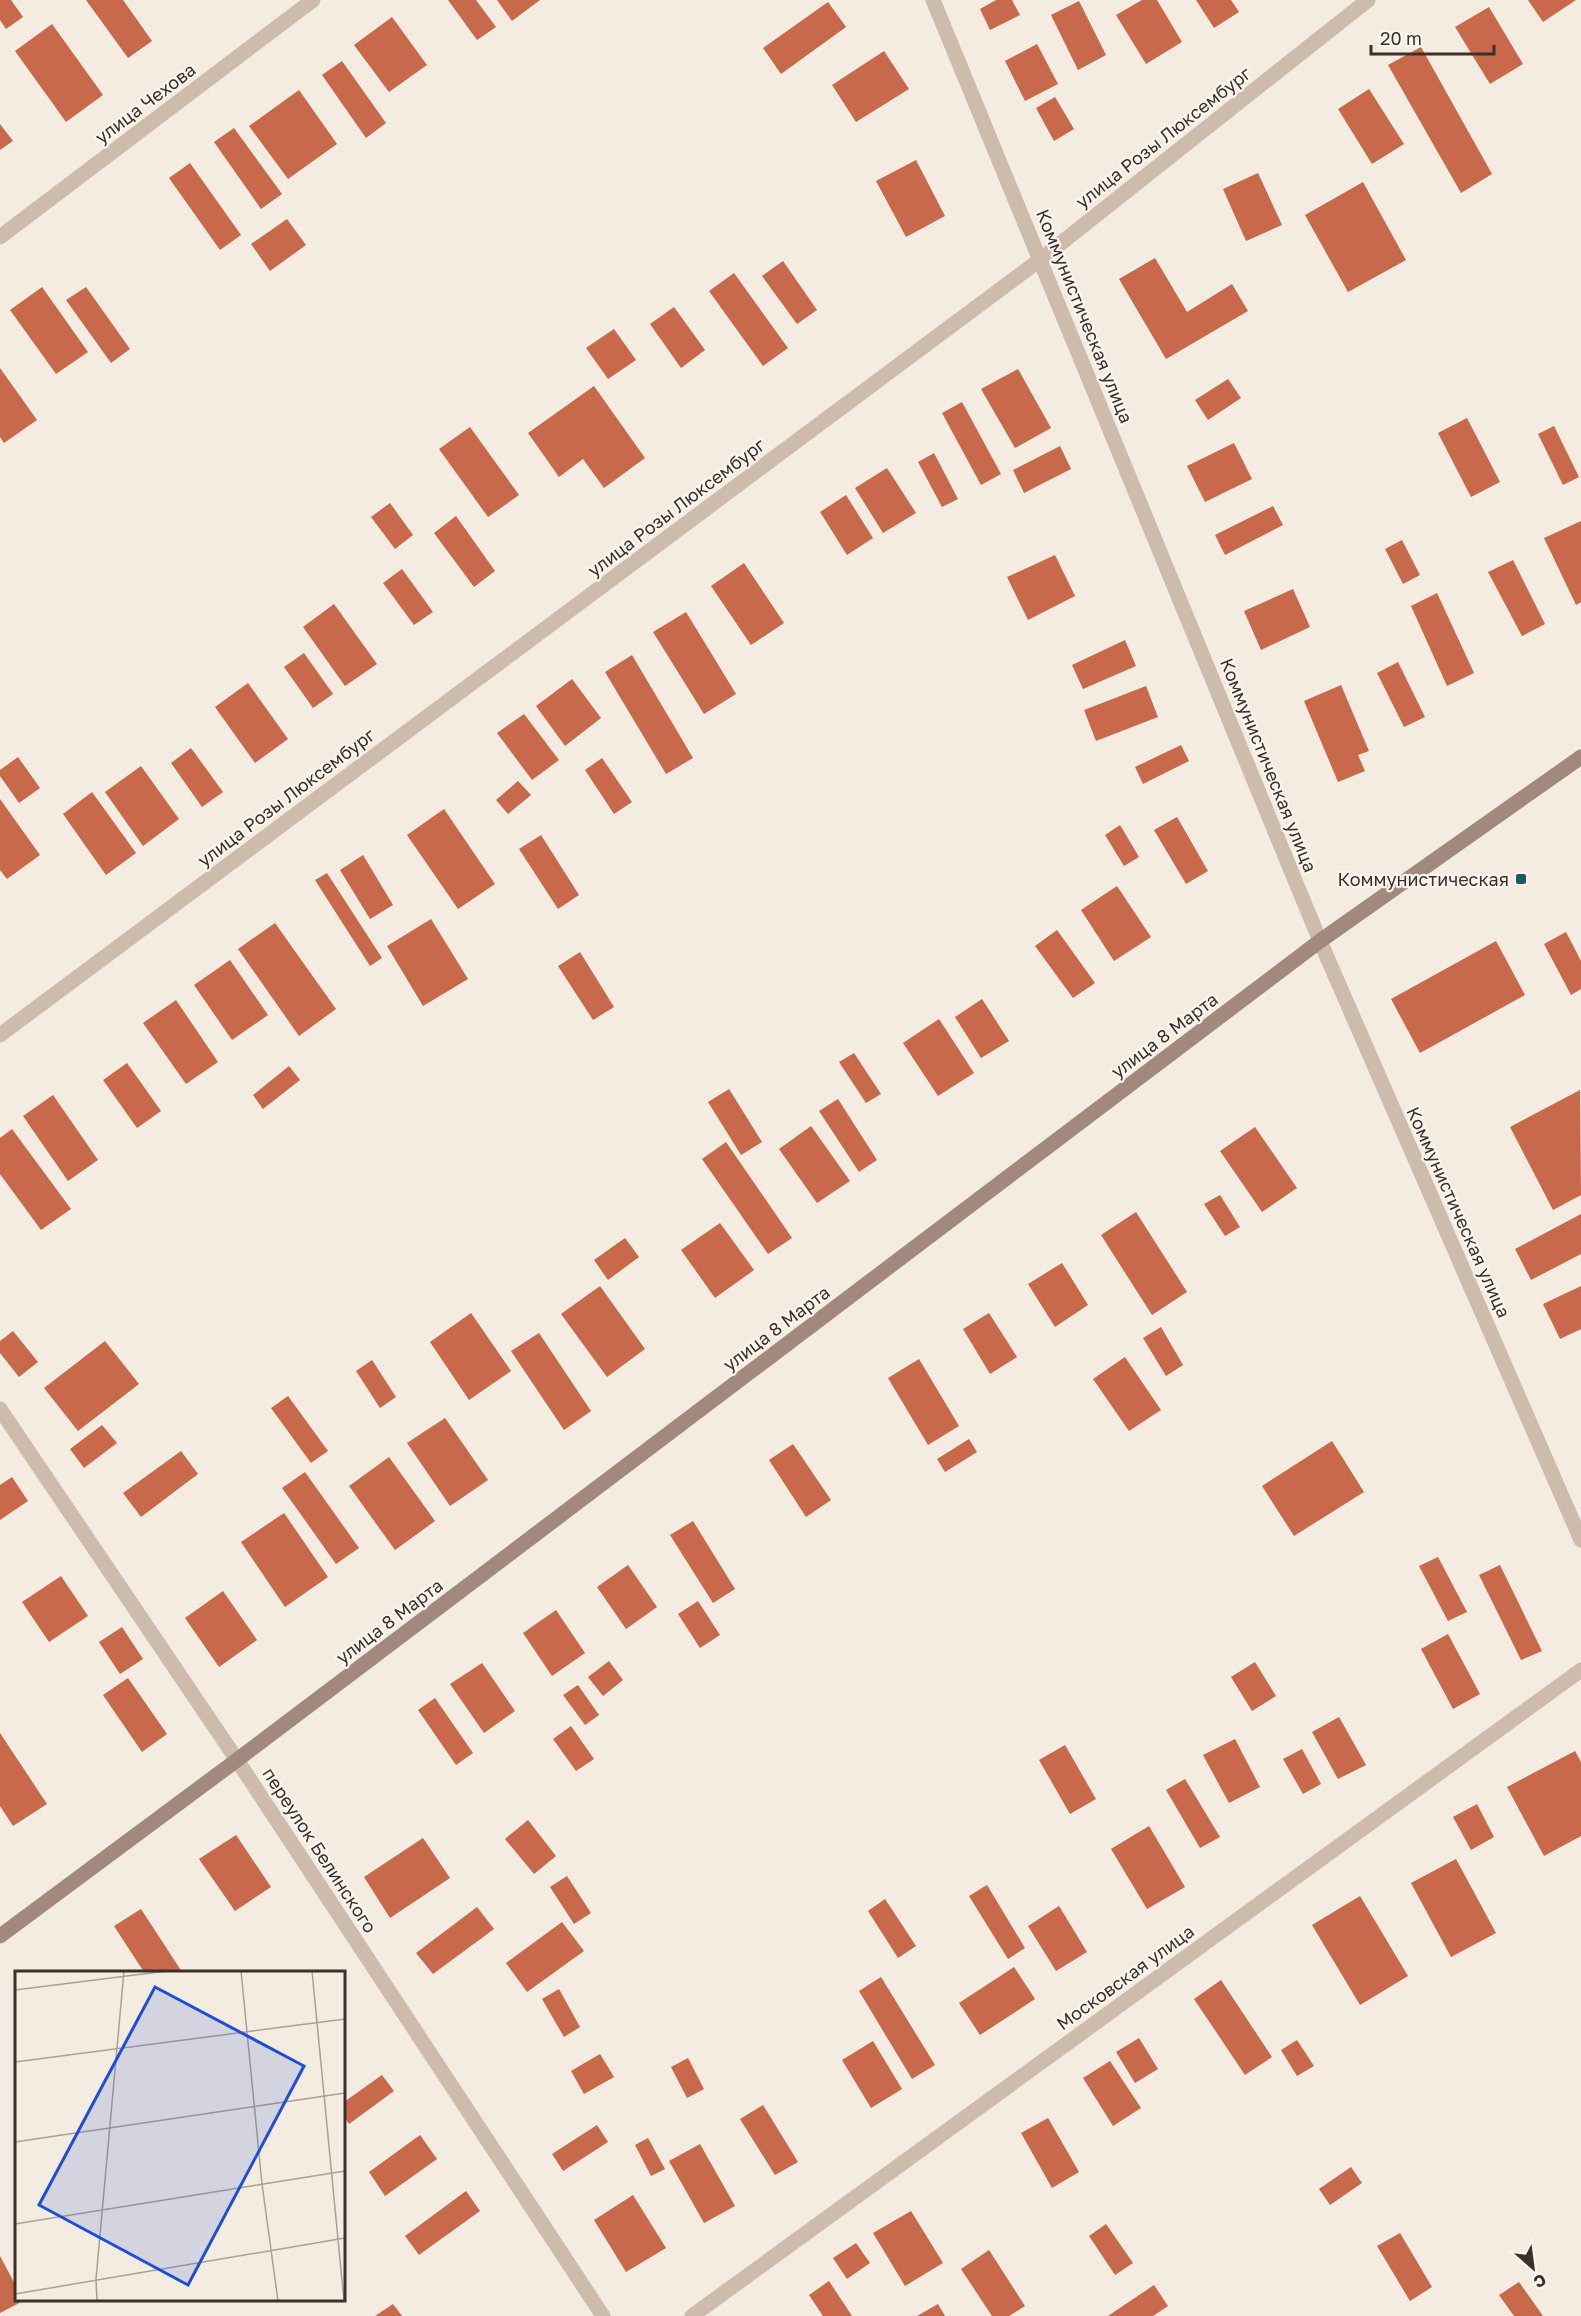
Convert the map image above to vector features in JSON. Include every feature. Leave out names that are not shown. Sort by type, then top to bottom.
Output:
[{"type":"main road","name":"улица 8 Марта","points":[[0,1936],[237,1760],[1320,941],[1581,757]]},
{"type":"street","name":"улица Чехова","points":[[0,237],[313,0]]},
{"type":"street","name":"Коммунистическая улица","points":[[933,0],[1320,941],[1581,1540]]},
{"type":"street","name":"улица Розы Люксембург","points":[[0,1035],[1041,259],[1368,0]]},
{"type":"street","name":"переулок Белинского","points":[[0,1409],[237,1760],[603,2316]]},
{"type":"street","name":"Московская улица","points":[[692,2316],[1581,1670]]},
{"type":"building","points":[[0,0],[11,0],[23,17],[6,29],[0,20]]},
{"type":"building","points":[[86,0],[123,0],[152,41],[128,58]]},
{"type":"building","points":[[448,0],[476,0],[496,27],[477,40]]},
{"type":"building","points":[[497,0],[540,0],[512,21]]},
{"type":"building","points":[[996,0],[1012,0],[1020,15],[990,30],[980,9]]},
{"type":"building","points":[[1142,0],[1157,0],[1182,42],[1146,64],[1116,15]]},
{"type":"building","points":[[1196,0],[1231,0],[1239,12],[1214,28]]},
{"type":"building","points":[[1528,0],[1576,0],[1543,22]]},
{"type":"building","points":[[1079,1],[1106,55],[1078,70],[1051,15]]},
{"type":"building","points":[[828,2],[846,27],[781,74],[763,48]]},
{"type":"building","points":[[1489,7],[1523,64],[1490,84],[1455,27]]},
{"type":"building","points":[[392,17],[427,65],[389,92],[354,45]]},
{"type":"building","points":[[52,24],[103,95],[66,122],[15,51]]},
{"type":"building","points":[[1037,44],[1058,84],[1025,101],[1005,61]]},
{"type":"building","points":[[1421,47],[1492,174],[1461,193],[1388,65]]},
{"type":"building","points":[[884,51],[909,89],[856,122],[832,85]]},
{"type":"building","points":[[342,61],[386,123],[366,138],[322,75]]},
{"type":"building","points":[[1369,89],[1404,144],[1372,164],[1338,109]]},
{"type":"building","points":[[299,90],[337,144],[288,179],[249,126]]},
{"type":"building","points":[[1055,97],[1074,129],[1054,141],[1036,108]]},
{"type":"building","points":[[0,124],[13,141],[0,150]]},
{"type":"building","points":[[234,128],[282,194],[261,209],[214,142]]},
{"type":"building","points":[[916,160],[945,216],[906,237],[876,181]]},
{"type":"building","points":[[190,163],[241,235],[220,250],[169,178]]},
{"type":"building","points":[[1258,173],[1282,225],[1246,241],[1223,189]]},
{"type":"building","points":[[1363,182],[1406,260],[1348,292],[1305,215]]},
{"type":"building","points":[[287,219],[306,245],[270,271],[251,244]]},
{"type":"building","points":[[1155,258],[1187,312],[1232,284],[1248,311],[1166,359],[1119,279]]},
{"type":"building","points":[[783,261],[817,310],[797,324],[762,276]]},
{"type":"building","points":[[734,273],[788,348],[763,366],[709,291]]},
{"type":"building","points":[[42,287],[88,352],[56,374],[10,310]]},
{"type":"building","points":[[86,287],[130,349],[111,363],[66,300]]},
{"type":"building","points":[[674,307],[705,350],[681,368],[650,324]]},
{"type":"building","points":[[614,329],[636,360],[608,379],[586,348]]},
{"type":"building","points":[[0,368],[37,420],[4,443],[0,437]]},
{"type":"building","points":[[1018,369],[1051,428],[1015,448],[981,389]]},
{"type":"building","points":[[1228,379],[1241,398],[1208,420],[1195,400]]},
{"type":"building","points":[[594,386],[645,458],[604,488],[583,459],[559,477],[528,433]]},
{"type":"building","points":[[962,402],[1001,474],[981,485],[942,413]]},
{"type":"building","points":[[1467,418],[1500,482],[1471,497],[1438,433]]},
{"type":"building","points":[[1554,426],[1579,477],[1563,485],[1538,434]]},
{"type":"building","points":[[470,427],[519,495],[488,517],[439,449]]},
{"type":"building","points":[[1234,443],[1252,479],[1205,502],[1187,466]]},
{"type":"building","points":[[1060,446],[1071,469],[1024,493],[1013,470]]},
{"type":"building","points":[[934,453],[958,499],[942,507],[918,462]]},
{"type":"building","points":[[887,468],[916,513],[883,533],[855,488]]},
{"type":"building","points":[[846,495],[873,538],[847,555],[820,512]]},
{"type":"building","points":[[390,503],[413,535],[395,549],[371,517]]},
{"type":"building","points":[[1273,506],[1283,525],[1225,555],[1215,535]]},
{"type":"building","points":[[456,516],[495,571],[474,587],[434,533]]},
{"type":"building","points":[[1581,521],[1581,602],[1576,605],[1544,538]]},
{"type":"building","points":[[1402,540],[1420,575],[1403,584],[1385,549]]},
{"type":"building","points":[[1055,555],[1075,596],[1028,620],[1007,577]]},
{"type":"building","points":[[1513,560],[1545,624],[1522,636],[1488,572]]},
{"type":"building","points":[[744,563],[784,623],[751,645],[711,586]]},
{"type":"building","points":[[402,569],[433,612],[414,625],[383,583]]},
{"type":"building","points":[[1293,589],[1310,627],[1261,650],[1244,611]]},
{"type":"building","points":[[1437,593],[1474,673],[1447,686],[1411,606]]},
{"type":"building","points":[[334,604],[377,664],[345,686],[303,627]]},
{"type":"building","points":[[686,612],[736,694],[704,714],[653,632]]},
{"type":"building","points":[[1125,640],[1136,666],[1083,689],[1072,665]]},
{"type":"building","points":[[304,653],[333,694],[313,708],[284,667]]},
{"type":"building","points":[[632,655],[693,758],[666,774],[605,672]]},
{"type":"building","points":[[1398,662],[1425,717],[1404,727],[1377,673]]},
{"type":"building","points":[[572,679],[601,718],[565,746],[536,706]]},
{"type":"building","points":[[248,683],[288,739],[255,763],[215,707]]},
{"type":"building","points":[[1341,685],[1369,751],[1358,755],[1365,771],[1338,782],[1304,701]]},
{"type":"building","points":[[1146,686],[1158,717],[1096,741],[1084,710]]},
{"type":"building","points":[[524,714],[559,760],[532,780],[497,733]]},
{"type":"building","points":[[1181,745],[1189,761],[1143,784],[1135,767]]},
{"type":"building","points":[[191,748],[223,792],[202,807],[171,763]]},
{"type":"building","points":[[18,757],[40,788],[19,803],[0,776],[0,770]]},
{"type":"building","points":[[602,758],[632,802],[614,814],[585,770]]},
{"type":"building","points":[[141,766],[179,819],[143,846],[105,792]]},
{"type":"building","points":[[518,781],[531,795],[508,814],[496,800]]},
{"type":"building","points":[[92,792],[136,853],[106,875],[63,814]]},
{"type":"building","points":[[0,799],[40,855],[7,879],[0,870]]},
{"type":"building","points":[[444,809],[495,884],[458,909],[407,835]]},
{"type":"building","points":[[1177,817],[1208,871],[1186,884],[1154,830]]},
{"type":"building","points":[[1120,825],[1139,857],[1124,866],[1105,835]]},
{"type":"building","points":[[541,835],[579,895],[558,909],[519,849]]},
{"type":"building","points":[[363,855],[393,905],[370,919],[340,870]]},
{"type":"building","points":[[327,873],[382,958],[370,966],[315,880]]},
{"type":"building","points":[[1117,886],[1151,937],[1114,961],[1081,910]]},
{"type":"building","points":[[431,919],[468,979],[423,1006],[387,946]]},
{"type":"building","points":[[275,923],[336,1009],[299,1036],[238,949]]},
{"type":"building","points":[[1057,930],[1095,983],[1073,998],[1035,946]]},
{"type":"building","points":[[1566,932],[1581,961],[1581,989],[1571,995],[1544,944]]},
{"type":"building","points":[[1496,941],[1525,995],[1420,1053],[1391,999]]},
{"type":"building","points":[[580,952],[614,1007],[593,1020],[558,966]]},
{"type":"building","points":[[230,960],[268,1015],[232,1040],[194,985]]},
{"type":"building","points":[[982,999],[1009,1041],[981,1058],[955,1017]]},
{"type":"building","points":[[176,1000],[218,1062],[186,1084],[143,1023]]},
{"type":"building","points":[[939,1019],[974,1073],[938,1096],[903,1043]]},
{"type":"building","points":[[854,1053],[881,1094],[866,1103],[839,1062]]},
{"type":"building","points":[[127,1063],[161,1111],[137,1128],[103,1080]]},
{"type":"building","points":[[289,1066],[300,1080],[263,1109],[253,1095]]},
{"type":"building","points":[[729,1089],[762,1142],[741,1155],[708,1102]]},
{"type":"building","points":[[1580,1090],[1581,1195],[1553,1210],[1510,1127]]},
{"type":"building","points":[[53,1095],[98,1160],[68,1181],[23,1116]]},
{"type":"building","points":[[838,1099],[877,1160],[859,1172],[819,1111]]},
{"type":"building","points":[[811,1126],[850,1181],[817,1203],[779,1149]]},
{"type":"building","points":[[1255,1127],[1297,1188],[1262,1212],[1220,1151]]},
{"type":"building","points":[[12,1129],[71,1209],[41,1230],[0,1174],[0,1138]]},
{"type":"building","points":[[726,1142],[792,1238],[768,1254],[702,1159]]},
{"type":"building","points":[[1220,1195],[1240,1227],[1225,1236],[1204,1204]]},
{"type":"building","points":[[1136,1212],[1187,1292],[1152,1315],[1101,1235]]},
{"type":"building","points":[[1581,1214],[1581,1254],[1531,1280],[1515,1249]]},
{"type":"building","points":[[720,1223],[754,1270],[715,1298],[681,1250]]},
{"type":"building","points":[[625,1238],[639,1257],[608,1280],[594,1260]]},
{"type":"building","points":[[1062,1263],[1088,1305],[1055,1327],[1028,1284]]},
{"type":"building","points":[[600,1286],[645,1349],[607,1377],[561,1314]]},
{"type":"building","points":[[1581,1286],[1581,1329],[1560,1339],[1543,1304]]},
{"type":"building","points":[[471,1313],[511,1371],[469,1400],[430,1342]]},
{"type":"building","points":[[989,1313],[1017,1357],[990,1374],[963,1329]]},
{"type":"building","points":[[1161,1327],[1183,1365],[1166,1376],[1143,1338]]},
{"type":"building","points":[[13,1331],[38,1362],[19,1377],[0,1353],[0,1341]]},
{"type":"building","points":[[539,1333],[591,1411],[564,1430],[511,1351]]},
{"type":"building","points":[[105,1341],[139,1384],[78,1431],[44,1388]]},
{"type":"building","points":[[1125,1357],[1161,1410],[1129,1431],[1093,1379]]},
{"type":"building","points":[[919,1359],[959,1426],[928,1445],[888,1378]]},
{"type":"building","points":[[372,1360],[396,1397],[380,1408],[356,1371]]},
{"type":"building","points":[[288,1396],[328,1451],[311,1463],[271,1408]]},
{"type":"building","points":[[445,1418],[488,1480],[450,1506],[407,1443]]},
{"type":"building","points":[[102,1425],[117,1443],[84,1468],[70,1449]]},
{"type":"building","points":[[969,1439],[977,1452],[945,1472],[937,1459]]},
{"type":"building","points":[[1332,1441],[1364,1492],[1294,1536],[1262,1486]]},
{"type":"building","points":[[793,1444],[831,1500],[806,1517],[769,1460]]},
{"type":"building","points":[[181,1451],[198,1474],[141,1517],[123,1493]]},
{"type":"building","points":[[389,1457],[435,1521],[395,1550],[349,1486]]},
{"type":"building","points":[[305,1472],[359,1548],[336,1564],[282,1488]]},
{"type":"building","points":[[12,1477],[28,1501],[0,1520],[0,1485]]},
{"type":"building","points":[[284,1513],[328,1577],[285,1607],[241,1542]]},
{"type":"building","points":[[693,1521],[735,1589],[713,1603],[670,1535]]},
{"type":"building","points":[[1438,1557],[1467,1612],[1448,1621],[1419,1566]]},
{"type":"building","points":[[628,1565],[657,1607],[626,1629],[597,1587]]},
{"type":"building","points":[[1500,1565],[1542,1651],[1521,1660],[1479,1575]]},
{"type":"building","points":[[61,1576],[88,1616],[49,1642],[22,1602]]},
{"type":"building","points":[[223,1591],[257,1640],[219,1667],[185,1618]]},
{"type":"building","points":[[698,1601],[720,1635],[700,1648],[678,1614]]},
{"type":"building","points":[[556,1610],[585,1653],[552,1676],[523,1633]]},
{"type":"building","points":[[122,1627],[143,1659],[120,1674],[99,1642]]},
{"type":"building","points":[[1448,1634],[1480,1694],[1453,1709],[1421,1649]]},
{"type":"building","points":[[609,1661],[623,1680],[603,1696],[588,1677]]},
{"type":"building","points":[[1255,1662],[1276,1696],[1252,1711],[1231,1677]]},
{"type":"building","points":[[482,1663],[515,1711],[484,1733],[450,1684]]},
{"type":"building","points":[[128,1678],[167,1734],[142,1752],[103,1695]]},
{"type":"building","points":[[578,1685],[599,1715],[585,1725],[563,1695]]},
{"type":"building","points":[[435,1698],[473,1753],[456,1765],[418,1710]]},
{"type":"building","points":[[1339,1717],[1366,1765],[1338,1779],[1312,1732]]},
{"type":"building","points":[[571,1726],[594,1759],[576,1771],[553,1739]]},
{"type":"building","points":[[0,1733],[47,1804],[13,1826],[0,1806]]},
{"type":"building","points":[[1235,1739],[1260,1787],[1229,1803],[1203,1755]]},
{"type":"building","points":[[1065,1745],[1096,1799],[1070,1814],[1039,1760]]},
{"type":"building","points":[[1302,1749],[1321,1784],[1303,1794],[1283,1759]]},
{"type":"building","points":[[1575,1751],[1581,1762],[1581,1836],[1544,1856],[1507,1787]]},
{"type":"building","points":[[1185,1779],[1220,1837],[1200,1848],[1166,1790]]},
{"type":"building","points":[[1477,1804],[1494,1837],[1471,1850],[1453,1817]]},
{"type":"building","points":[[528,1820],[556,1856],[534,1874],[505,1839]]},
{"type":"building","points":[[1149,1826],[1185,1887],[1147,1909],[1111,1849]]},
{"type":"building","points":[[236,1835],[271,1887],[235,1911],[199,1859]]},
{"type":"building","points":[[423,1838],[450,1878],[390,1918],[364,1877]]},
{"type":"building","points":[[1456,1859],[1496,1933],[1451,1957],[1411,1883]]},
{"type":"building","points":[[567,1876],[591,1913],[574,1924],[550,1887]]},
{"type":"building","points":[[987,1885],[1025,1948],[1008,1959],[969,1896]]},
{"type":"building","points":[[1360,1896],[1408,1976],[1360,2005],[1312,1925]]},
{"type":"building","points":[[885,1899],[916,1946],[898,1958],[868,1911]]},
{"type":"building","points":[[1059,1906],[1087,1952],[1056,1971],[1028,1926]]},
{"type":"building","points":[[477,1907],[494,1929],[433,1974],[416,1953]]},
{"type":"building","points":[[141,1909],[181,1971],[143,1971],[114,1926]]},
{"type":"building","points":[[562,1922],[584,1951],[527,1992],[506,1963]]},
{"type":"building","points":[[1014,1967],[1035,1999],[980,2035],[959,2003]]},
{"type":"building","points":[[881,1977],[935,2065],[912,2079],[859,1991]]},
{"type":"building","points":[[1221,1980],[1272,2057],[1245,2075],[1194,1999]]},
{"type":"building","points":[[559,1989],[580,2027],[564,2037],[542,1999]]},
{"type":"building","points":[[1139,2038],[1158,2069],[1135,2083],[1116,2052]]},
{"type":"building","points":[[1297,2040],[1314,2066],[1297,2076],[1281,2050]]},
{"type":"building","points":[[873,2041],[902,2089],[871,2108],[842,2060]]},
{"type":"building","points":[[600,2054],[614,2077],[584,2094],[571,2071]]},
{"type":"building","points":[[688,2058],[704,2089],[687,2098],[671,2067]]},
{"type":"building","points":[[1110,2061],[1141,2108],[1113,2126],[1083,2078]]},
{"type":"building","points":[[382,2075],[394,2091],[349,2124],[345,2118],[345,2101]]},
{"type":"building","points":[[763,2105],[798,2162],[775,2175],[740,2119]]},
{"type":"building","points":[[1048,2118],[1079,2172],[1052,2188],[1021,2133]]},
{"type":"building","points":[[597,2125],[608,2142],[563,2171],[552,2154]]},
{"type":"building","points":[[420,2135],[437,2159],[385,2196],[369,2172]]},
{"type":"building","points":[[648,2138],[665,2169],[651,2176],[635,2145]]},
{"type":"building","points":[[700,2144],[735,2206],[704,2223],[669,2161]]},
{"type":"building","points":[[1351,2167],[1362,2183],[1330,2205],[1319,2189]]},
{"type":"building","points":[[466,2191],[480,2211],[419,2255],[405,2236]]},
{"type":"building","points":[[633,2195],[666,2248],[626,2272],[594,2220]]},
{"type":"building","points":[[911,2211],[943,2263],[905,2286],[873,2233]]},
{"type":"building","points":[[1106,2224],[1133,2263],[1115,2275],[1089,2236]]},
{"type":"building","points":[[1400,2233],[1432,2287],[1410,2301],[1377,2246]]},
{"type":"building","points":[[856,2243],[870,2263],[847,2279],[833,2258]]},
{"type":"building","points":[[989,2250],[1025,2306],[1009,2316],[992,2316],[961,2269]]},
{"type":"building","points":[[0,2256],[15,2284],[15,2301],[23,2301],[0,2313]]},
{"type":"building","points":[[829,2281],[852,2316],[823,2316],[809,2295]]},
{"type":"building","points":[[1519,2282],[1543,2316],[1514,2316],[1499,2295]]},
{"type":"building","points":[[1154,2285],[1168,2306],[1153,2316],[1108,2316]]},
{"type":"building","points":[[393,2304],[402,2316],[375,2316]]},
{"type":"building","points":[[938,2304],[945,2316],[917,2316]]},
{"type":"place","name":"Коммунистическая","points":[[1521,879]]}]
